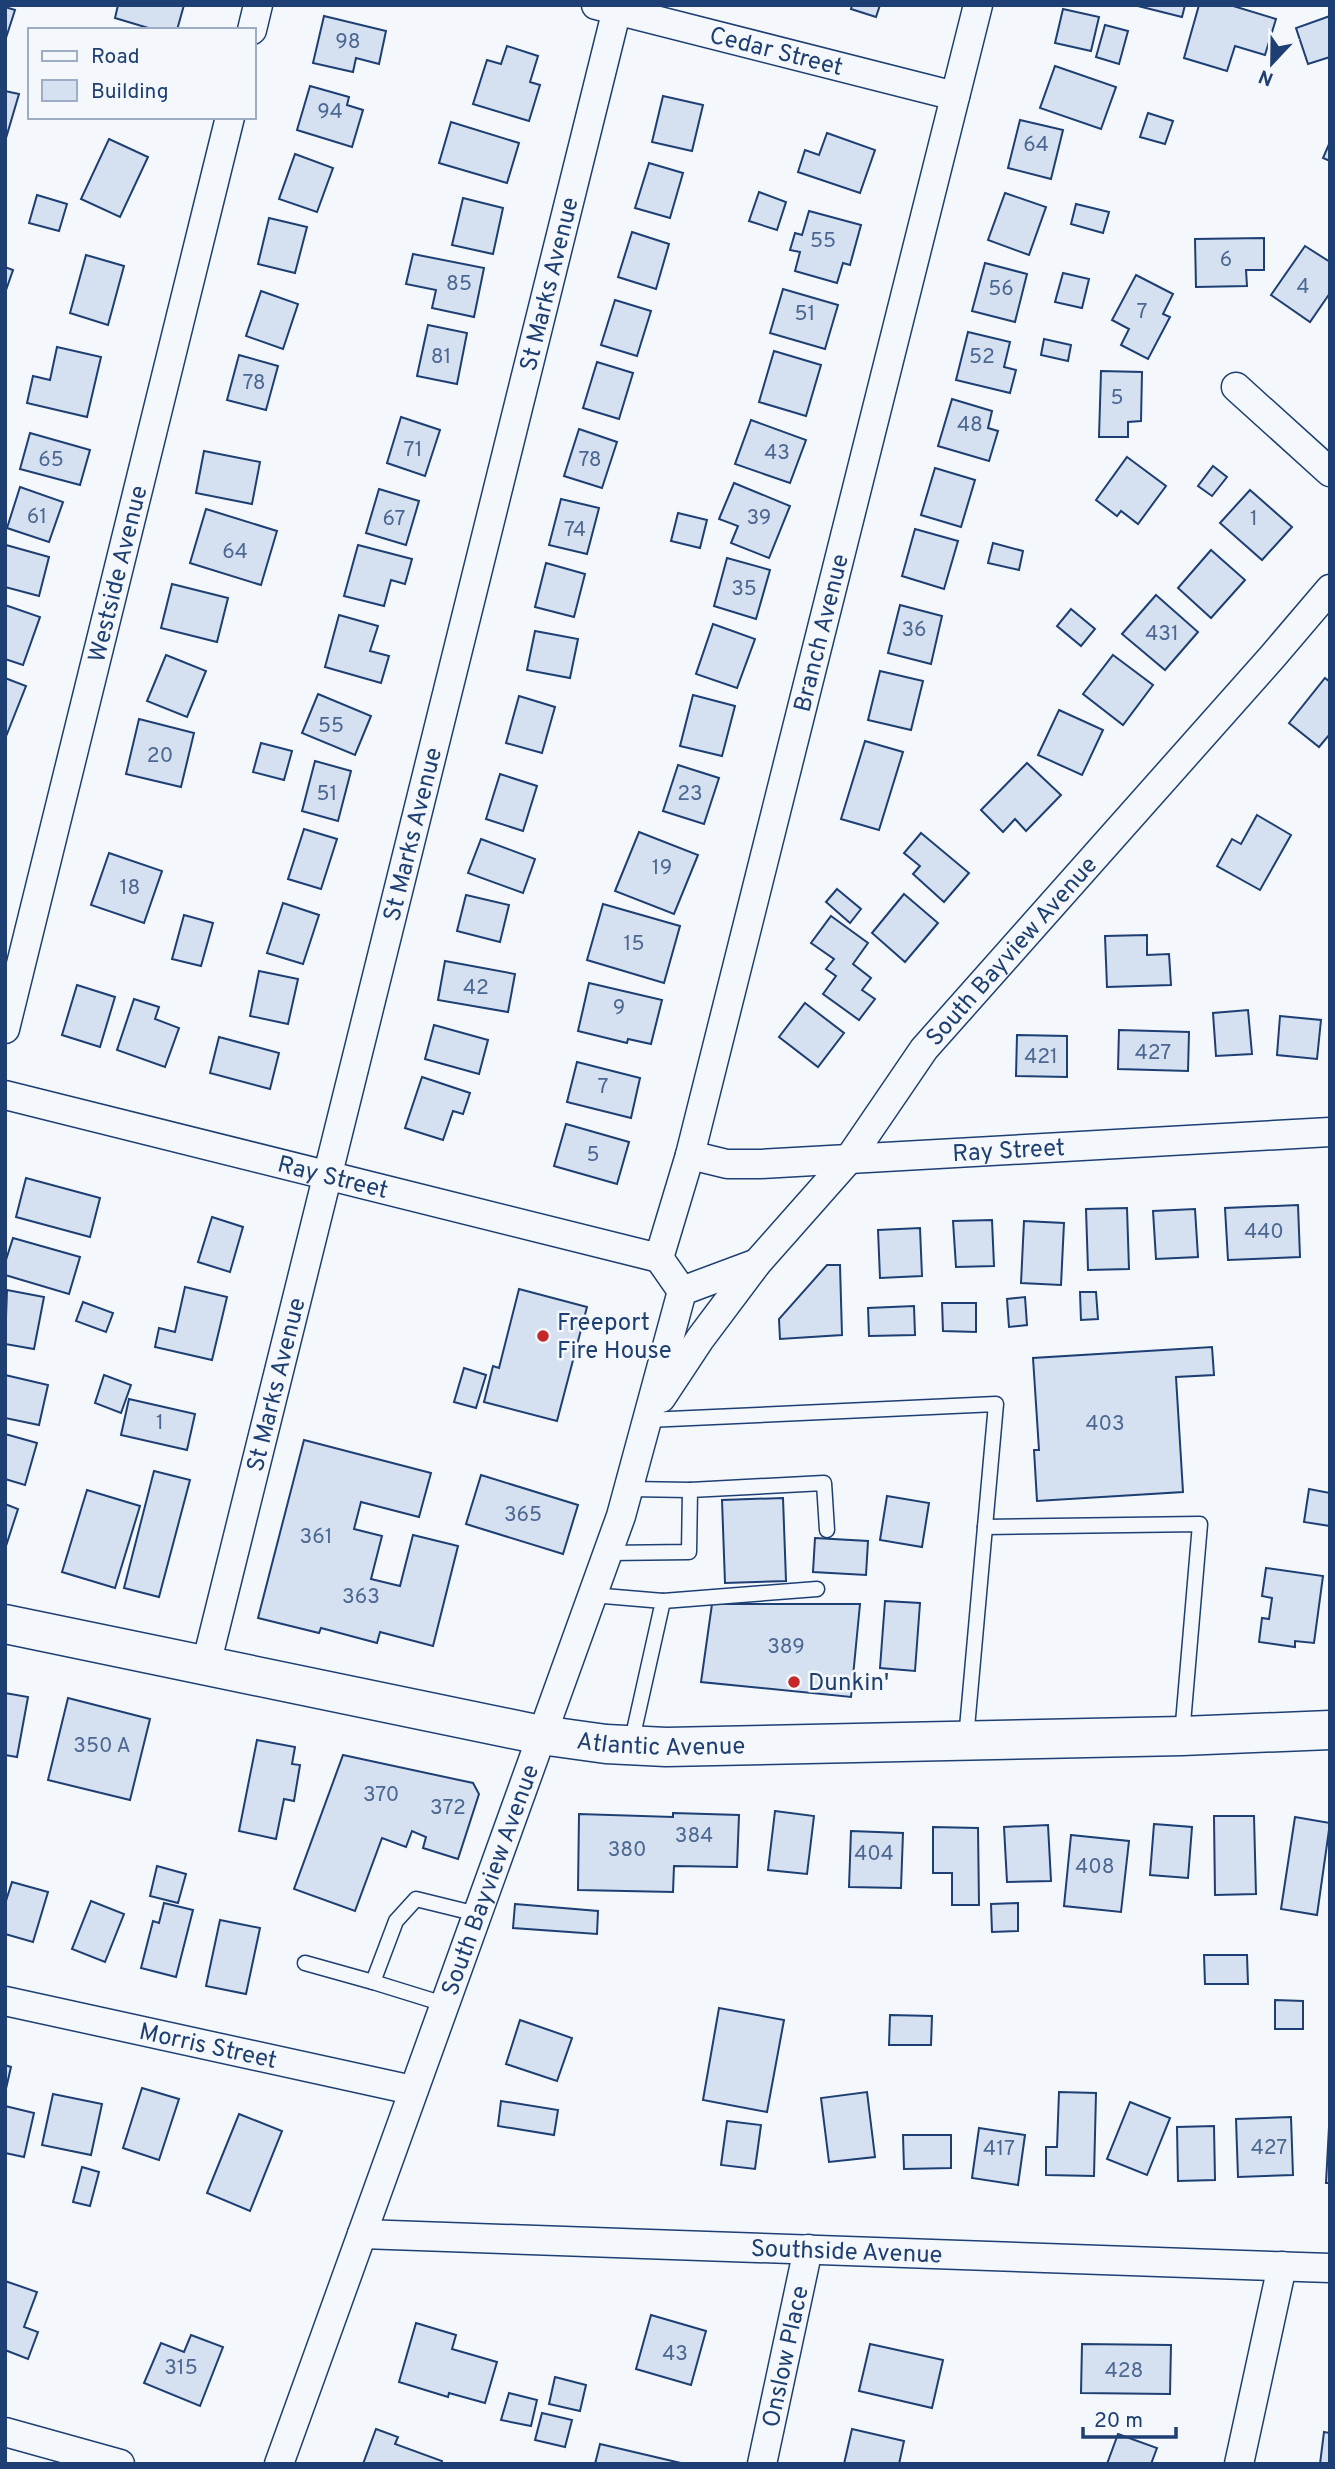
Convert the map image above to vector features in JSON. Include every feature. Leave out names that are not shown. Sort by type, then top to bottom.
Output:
[{"type":"main road","name":"Atlantic Avenue","points":[[5,1624],[541,1735],[631,1745],[666,1747],[1182,1736],[1330,1730]]},
{"type":"street","points":[[252,28],[258,5]]},
{"type":"street","name":"Branch Avenue","points":[[659,1258],[691,1155],[978,5]]},
{"type":"street","name":"Cedar Street","points":[[610,7],[955,96]]},
{"type":"street","name":"St Marks Avenue","points":[[206,1665],[328,1175],[610,7]]},
{"type":"street","name":"Westside Avenue","points":[[5,1029],[230,119]]},
{"type":"street","points":[[1236,387],[1330,472]]},
{"type":"street","name":"South Bayview Avenue","points":[[279,2464],[608,1553],[629,1489],[682,1291],[757,1263],[849,1159],[924,1049],[1326,600]]},
{"type":"street","name":"Ray Street","points":[[5,1095],[659,1258]]},
{"type":"street","name":"Ray Street","points":[[691,1155],[727,1164],[1330,1132]]},
{"type":"street","points":[[659,1258],[682,1291]]},
{"type":"street","points":[[647,1420],[700,1339],[757,1263]]},
{"type":"street","name":"Morris Street","points":[[5,2001],[412,2090]]},
{"type":"street","name":"Southside Avenue","points":[[362,2234],[1330,2268]]},
{"type":"street","name":"Onslow Place","points":[[762,2464],[808,2249]]},
{"type":"street","points":[[1239,2464],[1282,2266]]},
{"type":"street","points":[[5,2432],[120,2464]]},
{"type":"lane","points":[[647,1420],[996,1404],[966,1740]]},
{"type":"lane","points":[[629,1489],[690,1490],[824,1483],[827,1530]]},
{"type":"lane","points":[[608,1553],[690,1552],[690,1490]]},
{"type":"lane","points":[[985,1527],[1200,1524],[1182,1736]]},
{"type":"lane","points":[[592,1595],[663,1601],[817,1589]]},
{"type":"lane","points":[[631,1745],[663,1601]]},
{"type":"lane","points":[[373,1982],[396,1921],[416,1899],[477,1914]]},
{"type":"lane","points":[[304,1963],[444,2004]]},
{"type":"building","points":[[118,5],[184,5],[178,28],[148,28],[115,18]]},
{"type":"building","points":[[852,5],[880,5],[876,17],[851,9]]},
{"type":"building","points":[[1134,5],[1185,5],[1182,17]]},
{"type":"building","points":[[1199,5],[1230,5],[1276,19],[1265,55],[1235,46],[1227,71],[1184,58]]},
{"type":"building","points":[[5,7],[15,10],[5,41]]},
{"type":"building","points":[[1063,9],[1099,17],[1091,51],[1055,43]]},
{"type":"building","points":[[324,16],[386,31],[379,64],[356,58],[353,72],[313,63]]},
{"type":"building","points":[[1330,16],[1330,57],[1308,64],[1296,28]]},
{"type":"building","points":[[1105,25],[1128,31],[1119,64],[1096,57]]},
{"type":"building","points":[[507,46],[538,56],[530,82],[540,85],[529,121],[473,104],[487,60],[501,64]]},
{"type":"building","points":[[1055,66],[1116,87],[1101,129],[1040,108]]},
{"type":"building","points":[[310,86],[349,97],[347,105],[363,110],[352,147],[297,130]]},
{"type":"building","points":[[5,91],[19,94],[6,138],[5,137]]},
{"type":"building","points":[[663,96],[703,105],[692,151],[652,142]]},
{"type":"building","points":[[1148,113],[1173,121],[1165,144],[1140,137]]},
{"type":"building","points":[[1020,120],[1063,130],[1051,179],[1008,168]]},
{"type":"building","points":[[451,122],[519,143],[507,183],[439,163]]},
{"type":"building","points":[[827,133],[875,150],[860,193],[798,172],[805,150],[819,155]]},
{"type":"building","points":[[109,139],[148,157],[120,217],[81,199]]},
{"type":"building","points":[[1330,142],[1330,161],[1323,158]]},
{"type":"building","points":[[295,154],[333,168],[317,212],[279,199]]},
{"type":"building","points":[[649,163],[683,173],[670,218],[635,208]]},
{"type":"building","points":[[759,192],[786,202],[777,230],[749,221]]},
{"type":"building","points":[[1005,193],[1046,207],[1029,255],[988,240]]},
{"type":"building","points":[[37,195],[67,204],[59,231],[29,223]]},
{"type":"building","points":[[463,198],[503,208],[493,254],[452,245]]},
{"type":"building","points":[[1076,204],[1109,212],[1103,233],[1071,224]]},
{"type":"building","points":[[809,211],[861,225],[850,265],[843,263],[837,283],[795,271],[800,252],[790,250],[795,233],[802,235]]},
{"type":"building","points":[[269,218],[307,227],[295,273],[258,264]]},
{"type":"building","points":[[632,232],[669,244],[656,289],[618,277]]},
{"type":"building","points":[[1264,238],[1264,270],[1246,270],[1247,286],[1196,287],[1195,239]]},
{"type":"building","points":[[1305,246],[1330,262],[1330,293],[1310,322],[1271,295]]},
{"type":"building","points":[[413,254],[484,268],[474,317],[432,308],[436,290],[406,284]]},
{"type":"building","points":[[86,255],[124,266],[108,325],[70,313]]},
{"type":"building","points":[[985,263],[1027,274],[1015,322],[972,311]]},
{"type":"building","points":[[5,267],[13,270],[5,293]]},
{"type":"building","points":[[1063,273],[1089,279],[1082,308],[1055,302]]},
{"type":"building","points":[[1136,275],[1173,294],[1163,314],[1170,317],[1148,359],[1121,345],[1129,329],[1112,320]]},
{"type":"building","points":[[783,289],[838,305],[825,349],[770,333]]},
{"type":"building","points":[[261,291],[298,304],[283,349],[246,336]]},
{"type":"building","points":[[615,300],[651,311],[637,356],[601,345]]},
{"type":"building","points":[[428,325],[467,333],[457,384],[417,376]]},
{"type":"building","points":[[968,332],[1010,342],[1004,367],[1016,370],[1010,393],[956,380]]},
{"type":"building","points":[[1044,339],[1071,345],[1068,361],[1041,355]]},
{"type":"building","points":[[57,347],[101,357],[87,417],[27,403],[33,376],[50,380]]},
{"type":"building","points":[[774,351],[821,365],[806,416],[759,402]]},
{"type":"building","points":[[239,355],[278,366],[266,410],[227,400]]},
{"type":"building","points":[[597,362],[633,373],[619,419],[583,408]]},
{"type":"building","points":[[1101,371],[1142,372],[1141,421],[1128,422],[1128,437],[1099,437]]},
{"type":"building","points":[[952,399],[992,411],[988,428],[998,431],[989,461],[938,446]]},
{"type":"building","points":[[401,417],[440,430],[425,476],[387,463]]},
{"type":"building","points":[[751,420],[806,440],[790,483],[735,464]]},
{"type":"building","points":[[579,429],[617,442],[602,488],[564,476]]},
{"type":"building","points":[[30,433],[90,450],[80,485],[20,469]]},
{"type":"building","points":[[204,451],[260,462],[252,504],[196,493]]},
{"type":"building","points":[[1127,457],[1166,486],[1138,524],[1121,511],[1117,516],[1096,500]]},
{"type":"building","points":[[1213,466],[1227,477],[1212,496],[1198,486]]},
{"type":"building","points":[[935,468],[975,480],[961,527],[921,515]]},
{"type":"building","points":[[734,483],[790,506],[769,558],[731,543],[738,526],[719,519]]},
{"type":"building","points":[[20,487],[63,502],[49,542],[7,528]]},
{"type":"building","points":[[379,489],[419,501],[406,545],[366,533]]},
{"type":"building","points":[[1250,490],[1292,527],[1262,560],[1220,523]]},
{"type":"building","points":[[561,499],[599,508],[587,554],[549,545]]},
{"type":"building","points":[[206,509],[277,531],[261,585],[190,563]]},
{"type":"building","points":[[678,513],[707,520],[700,548],[671,541]]},
{"type":"building","points":[[915,529],[958,541],[944,589],[902,576]]},
{"type":"building","points":[[993,543],[1023,551],[1019,570],[988,563]]},
{"type":"building","points":[[6,545],[49,557],[39,596],[5,587]]},
{"type":"building","points":[[358,545],[412,559],[405,584],[391,580],[384,606],[344,596]]},
{"type":"building","points":[[1211,550],[1245,580],[1211,618],[1178,588]]},
{"type":"building","points":[[727,558],[770,570],[756,619],[714,606]]},
{"type":"building","points":[[546,563],[585,574],[574,617],[535,607]]},
{"type":"building","points":[[172,584],[228,598],[217,642],[161,628]]},
{"type":"building","points":[[1156,595],[1198,632],[1165,670],[1122,634]]},
{"type":"building","points":[[5,605],[40,617],[23,665],[5,659]]},
{"type":"building","points":[[900,605],[942,616],[931,664],[888,653]]},
{"type":"building","points":[[1071,609],[1095,629],[1081,646],[1057,626]]},
{"type":"building","points":[[339,615],[378,626],[370,651],[389,656],[381,683],[325,667]]},
{"type":"building","points":[[713,624],[755,639],[737,688],[696,674]]},
{"type":"building","points":[[535,631],[578,639],[570,678],[527,670]]},
{"type":"building","points":[[166,655],[206,671],[187,717],[147,701]]},
{"type":"building","points":[[1113,655],[1153,685],[1123,725],[1083,694]]},
{"type":"building","points":[[880,671],[923,681],[911,730],[868,720]]},
{"type":"building","points":[[5,678],[26,686],[5,739]]},
{"type":"building","points":[[1325,678],[1330,682],[1330,734],[1319,747],[1289,723]]},
{"type":"building","points":[[318,694],[371,716],[355,755],[302,733]]},
{"type":"building","points":[[693,695],[735,706],[722,756],[680,746]]},
{"type":"building","points":[[519,696],[555,707],[542,753],[506,743]]},
{"type":"building","points":[[1059,710],[1103,730],[1082,775],[1038,755]]},
{"type":"building","points":[[139,719],[194,733],[181,787],[126,774]]},
{"type":"building","points":[[865,741],[903,752],[879,830],[841,819]]},
{"type":"building","points":[[261,743],[292,751],[284,780],[253,772]]},
{"type":"building","points":[[315,761],[351,771],[338,821],[302,811]]},
{"type":"building","points":[[1027,763],[1061,795],[1026,831],[1015,819],[1003,832],[981,810]]},
{"type":"building","points":[[678,765],[719,778],[704,824],[663,811]]},
{"type":"building","points":[[500,774],[537,786],[523,831],[486,819]]},
{"type":"building","points":[[1257,815],[1291,835],[1260,890],[1217,866],[1232,839],[1241,844]]},
{"type":"building","points":[[304,829],[337,839],[321,889],[288,879]]},
{"type":"building","points":[[639,832],[698,855],[674,914],[615,891]]},
{"type":"building","points":[[921,833],[969,873],[944,902],[913,874],[920,866],[904,853]]},
{"type":"building","points":[[481,839],[535,859],[523,893],[468,873]]},
{"type":"building","points":[[109,853],[162,871],[144,923],[91,905]]},
{"type":"building","points":[[837,889],[861,909],[850,923],[826,902]]},
{"type":"building","points":[[904,894],[938,923],[905,962],[872,933]]},
{"type":"building","points":[[466,895],[509,905],[500,942],[457,931]]},
{"type":"building","points":[[283,903],[319,915],[303,964],[267,953]]},
{"type":"building","points":[[603,904],[680,926],[664,983],[587,960]]},
{"type":"building","points":[[184,915],[213,923],[201,966],[172,959]]},
{"type":"building","points":[[831,916],[868,943],[853,964],[871,978],[862,990],[875,999],[859,1020],[823,994],[836,976],[826,969],[834,959],[811,943]]},
{"type":"building","points":[[1147,935],[1147,955],[1169,954],[1171,985],[1107,987],[1105,936]]},
{"type":"building","points":[[445,961],[515,974],[508,1012],[438,1000]]},
{"type":"building","points":[[259,971],[298,979],[288,1024],[250,1016]]},
{"type":"building","points":[[589,983],[662,1000],[651,1044],[628,1039],[627,1043],[578,1031]]},
{"type":"building","points":[[77,985],[115,997],[100,1047],[62,1035]]},
{"type":"building","points":[[134,999],[159,1007],[155,1019],[179,1028],[165,1067],[117,1050]]},
{"type":"building","points":[[805,1003],[844,1033],[818,1067],[779,1037]]},
{"type":"building","points":[[1248,1010],[1252,1054],[1216,1056],[1213,1013]]},
{"type":"building","points":[[1280,1016],[1321,1020],[1317,1059],[1277,1055]]},
{"type":"building","points":[[434,1025],[488,1040],[479,1074],[425,1059]]},
{"type":"building","points":[[1119,1030],[1189,1032],[1188,1071],[1118,1069]]},
{"type":"building","points":[[1017,1035],[1067,1036],[1067,1077],[1016,1076]]},
{"type":"building","points":[[219,1037],[279,1053],[270,1089],[210,1073]]},
{"type":"building","points":[[577,1062],[640,1078],[631,1118],[567,1102]]},
{"type":"building","points":[[422,1077],[470,1093],[463,1114],[453,1111],[443,1140],[405,1128]]},
{"type":"building","points":[[566,1124],[629,1142],[617,1184],[554,1166]]},
{"type":"building","points":[[26,1178],[100,1198],[90,1237],[16,1217]]},
{"type":"building","points":[[1298,1205],[1300,1257],[1228,1260],[1225,1208]]},
{"type":"building","points":[[1127,1208],[1129,1269],[1088,1270],[1086,1209]]},
{"type":"building","points":[[1195,1209],[1198,1257],[1156,1259],[1153,1211]]},
{"type":"building","points":[[212,1217],[243,1227],[230,1272],[198,1262]]},
{"type":"building","points":[[992,1220],[994,1266],[956,1267],[953,1221]]},
{"type":"building","points":[[1024,1221],[1064,1223],[1061,1285],[1021,1283]]},
{"type":"building","points":[[920,1228],[922,1276],[880,1278],[878,1230]]},
{"type":"building","points":[[13,1238],[80,1257],[69,1294],[5,1275],[5,1263]]},
{"type":"building","points":[[827,1265],[840,1265],[842,1335],[780,1339],[779,1319]]},
{"type":"building","points":[[185,1287],[227,1297],[212,1360],[155,1347],[159,1328],[175,1332]]},
{"type":"building","name":"Freeport Fire House","points":[[519,1289],[587,1307],[557,1421],[484,1402],[493,1366],[499,1368]]},
{"type":"building","points":[[7,1290],[44,1297],[34,1349],[5,1344]]},
{"type":"building","points":[[1080,1292],[1096,1292],[1098,1319],[1081,1320]]},
{"type":"building","points":[[1025,1297],[1027,1325],[1009,1327],[1007,1299]]},
{"type":"building","points":[[83,1302],[113,1313],[106,1332],[76,1321]]},
{"type":"building","points":[[942,1303],[976,1303],[976,1332],[943,1331]]},
{"type":"building","points":[[914,1306],[915,1335],[869,1336],[868,1308]]},
{"type":"building","points":[[1212,1347],[1214,1375],[1176,1377],[1183,1492],[1037,1501],[1034,1450],[1039,1450],[1033,1358]]},
{"type":"building","points":[[464,1368],[486,1375],[476,1408],[454,1402]]},
{"type":"building","points":[[5,1375],[48,1385],[39,1425],[5,1418]]},
{"type":"building","points":[[104,1375],[131,1385],[121,1413],[95,1403]]},
{"type":"building","points":[[129,1399],[195,1414],[187,1450],[121,1435]]},
{"type":"building","points":[[5,1434],[37,1443],[25,1485],[5,1479]]},
{"type":"building","points":[[304,1440],[431,1473],[419,1517],[361,1502],[354,1529],[382,1536],[371,1579],[400,1586],[413,1535],[458,1546],[433,1646],[380,1632],[377,1643],[321,1628],[319,1633],[258,1618]]},
{"type":"building","points":[[154,1471],[190,1480],[159,1597],[124,1588]]},
{"type":"building","points":[[481,1475],[578,1505],[563,1554],[466,1524]]},
{"type":"building","points":[[1309,1489],[1330,1493],[1330,1526],[1304,1522]]},
{"type":"building","points":[[87,1490],[140,1506],[115,1588],[62,1572]]},
{"type":"building","points":[[887,1496],[929,1503],[922,1547],[880,1540]]},
{"type":"building","points":[[783,1498],[786,1581],[725,1583],[722,1500]]},
{"type":"building","points":[[5,1504],[18,1509],[6,1546],[5,1546]]},
{"type":"building","points":[[815,1538],[868,1541],[866,1575],[813,1572]]},
{"type":"building","points":[[1266,1568],[1323,1576],[1314,1643],[1295,1641],[1295,1647],[1259,1642],[1262,1618],[1269,1619],[1272,1598],[1262,1596]]},
{"type":"building","points":[[885,1601],[920,1603],[915,1671],[880,1668]]},
{"type":"building","points":[[712,1604],[860,1604],[851,1697],[701,1682]]},
{"type":"building","points":[[5,1693],[28,1697],[17,1757],[5,1755]]},
{"type":"building","points":[[68,1698],[150,1719],[130,1800],[48,1780]]},
{"type":"building","points":[[257,1740],[295,1747],[292,1764],[300,1765],[294,1801],[284,1799],[276,1839],[239,1831]]},
{"type":"building","points":[[343,1755],[473,1783],[479,1794],[458,1859],[423,1848],[426,1837],[412,1831],[406,1847],[382,1838],[355,1911],[294,1889]]},
{"type":"building","points":[[775,1811],[814,1816],[807,1874],[768,1870]]},
{"type":"building","points":[[673,1813],[739,1815],[737,1867],[674,1866],[673,1892],[578,1890],[579,1814],[673,1817]]},
{"type":"building","points":[[1214,1816],[1254,1816],[1256,1894],[1215,1895]]},
{"type":"building","points":[[1295,1817],[1330,1823],[1317,1915],[1281,1909]]},
{"type":"building","points":[[1154,1824],[1192,1827],[1188,1878],[1150,1875]]},
{"type":"building","points":[[1048,1825],[1051,1881],[1007,1882],[1004,1827]]},
{"type":"building","points":[[933,1827],[978,1828],[979,1905],[952,1905],[952,1873],[933,1873]]},
{"type":"building","points":[[851,1831],[903,1833],[901,1888],[849,1887]]},
{"type":"building","points":[[1071,1835],[1129,1841],[1121,1912],[1064,1906]]},
{"type":"building","points":[[157,1866],[186,1874],[178,1903],[150,1896]]},
{"type":"building","points":[[12,1882],[48,1892],[33,1942],[5,1934],[5,1904]]},
{"type":"building","points":[[91,1901],[124,1914],[105,1962],[72,1949]]},
{"type":"building","points":[[164,1903],[193,1910],[176,1977],[141,1968],[153,1921],[159,1923]]},
{"type":"building","points":[[1018,1903],[1018,1931],[992,1932],[991,1904]]},
{"type":"building","points":[[515,1904],[598,1911],[597,1934],[513,1928]]},
{"type":"building","points":[[220,1920],[260,1928],[246,1994],[206,1986]]},
{"type":"building","points":[[1204,1955],[1247,1955],[1248,1984],[1205,1984]]},
{"type":"building","points":[[1275,2000],[1303,2001],[1303,2029],[1275,2029]]},
{"type":"building","points":[[719,2008],[784,2020],[767,2112],[703,2100]]},
{"type":"building","points":[[890,2015],[932,2016],[931,2045],[889,2045]]},
{"type":"building","points":[[520,2020],[572,2038],[557,2081],[506,2064]]},
{"type":"building","points":[[5,2065],[11,2067],[5,2093]]},
{"type":"building","points":[[142,2088],[179,2099],[159,2160],[123,2148]]},
{"type":"building","points":[[867,2092],[875,2157],[829,2162],[821,2098]]},
{"type":"building","points":[[1059,2092],[1096,2093],[1094,2176],[1046,2175],[1046,2147],[1057,2147]]},
{"type":"building","points":[[53,2094],[102,2104],[91,2155],[42,2145]]},
{"type":"building","points":[[501,2101],[558,2110],[554,2135],[498,2126]]},
{"type":"building","points":[[1130,2102],[1170,2118],[1147,2175],[1107,2159]]},
{"type":"building","points":[[5,2106],[34,2113],[24,2157],[5,2153]]},
{"type":"building","points":[[239,2114],[282,2131],[250,2211],[207,2193]]},
{"type":"building","points":[[1291,2117],[1293,2175],[1238,2177],[1236,2119]]},
{"type":"building","points":[[727,2121],[761,2125],[755,2169],[721,2165]]},
{"type":"building","points":[[1214,2126],[1215,2180],[1178,2181],[1177,2127]]},
{"type":"building","points":[[1329,2127],[1330,2183],[1326,2183]]},
{"type":"building","points":[[979,2128],[1025,2135],[1018,2185],[972,2178]]},
{"type":"building","points":[[903,2135],[951,2135],[951,2168],[904,2169]]},
{"type":"building","points":[[82,2167],[99,2172],[90,2206],[73,2202]]},
{"type":"building","points":[[5,2281],[37,2292],[24,2327],[38,2332],[28,2359],[5,2350]]},
{"type":"building","points":[[651,2315],[706,2331],[691,2385],[636,2369]]},
{"type":"building","points":[[416,2323],[456,2335],[452,2349],[497,2362],[485,2403],[449,2393],[448,2397],[399,2382]]},
{"type":"building","points":[[191,2335],[223,2347],[200,2406],[144,2383],[161,2343],[184,2352]]},
{"type":"building","points":[[870,2344],[943,2360],[932,2408],[859,2391]]},
{"type":"building","points":[[1082,2344],[1171,2345],[1170,2394],[1081,2393]]},
{"type":"building","points":[[555,2377],[586,2385],[580,2411],[549,2404]]},
{"type":"building","points":[[509,2393],[537,2400],[531,2426],[501,2420]]},
{"type":"building","points":[[542,2413],[572,2420],[565,2447],[535,2440]]},
{"type":"building","points":[[376,2429],[398,2437],[395,2444],[442,2461],[441,2464],[363,2464]]},
{"type":"building","points":[[852,2429],[904,2441],[899,2464],[844,2464]]},
{"type":"building","points":[[1324,2432],[1330,2433],[1330,2464],[1320,2464]]},
{"type":"building","points":[[1118,2434],[1157,2448],[1151,2464],[1107,2464]]},
{"type":"building","points":[[600,2444],[685,2464],[595,2464]]},
{"type":"place","name":"Freeport Fire House","points":[[543,1336]]},
{"type":"place","name":"Dunkin'","points":[[794,1682]]}]
